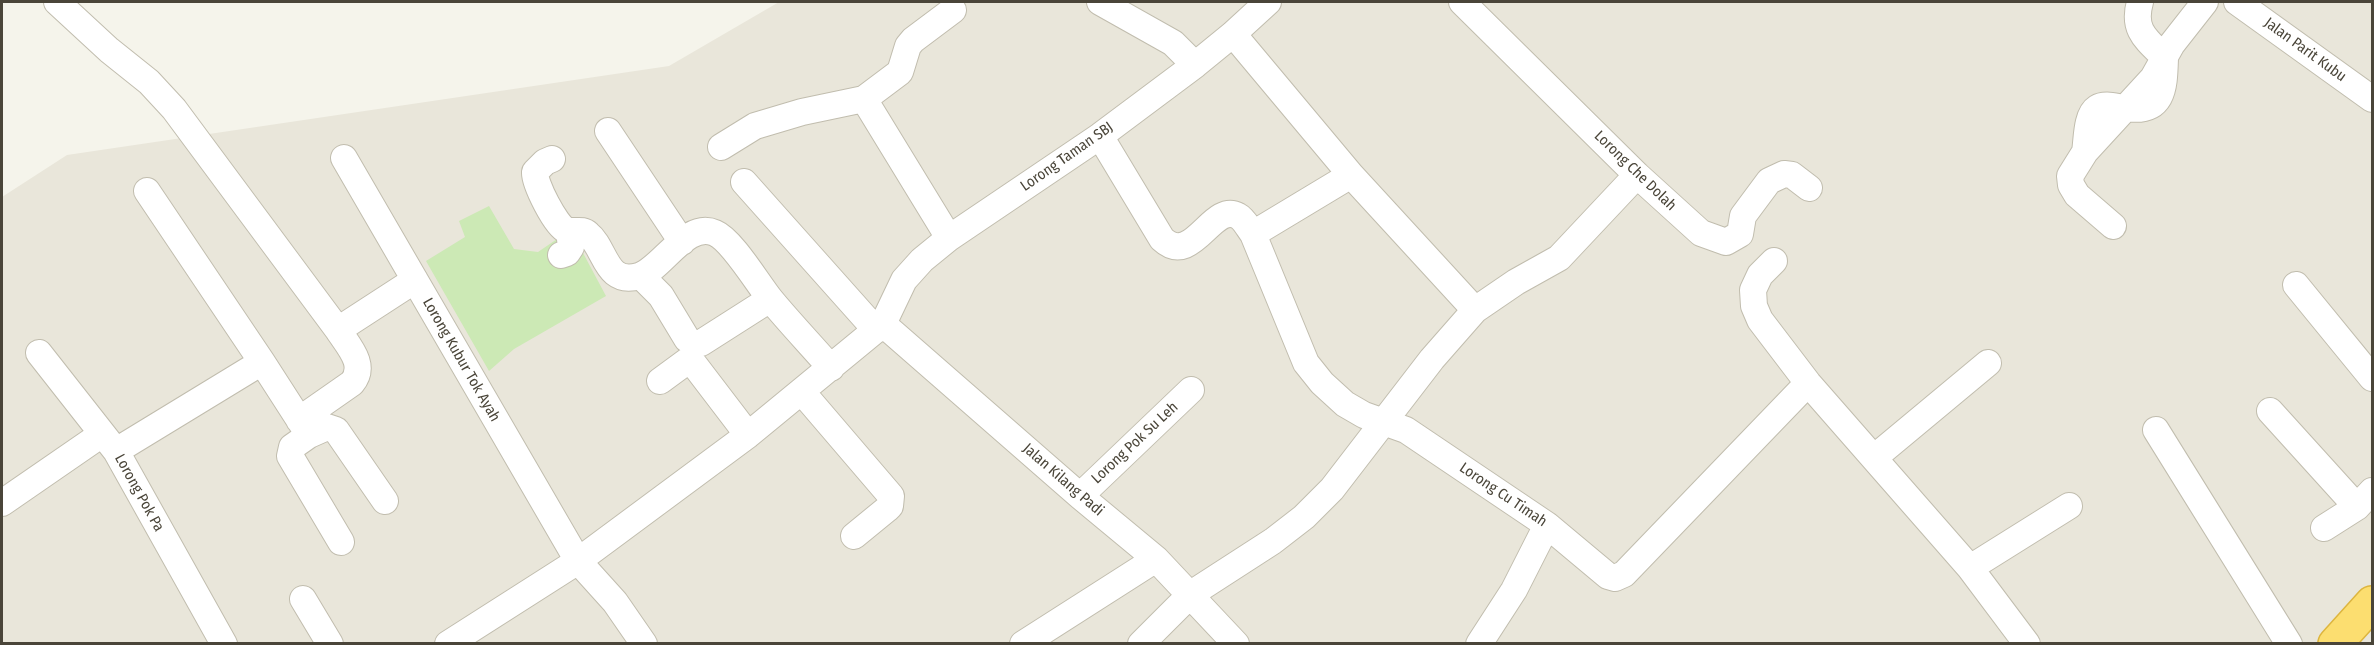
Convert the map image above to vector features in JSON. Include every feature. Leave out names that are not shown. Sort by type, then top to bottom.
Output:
[{"type":"highway","points":[[2311,644],[2365,611]]},
{"type":"highway","points":[[2335,644],[2365,611]]},
{"type":"street","points":[[57,2],[109,50],[149,82],[174,109],[357,359],[360,368],[358,376],[304,428],[292,447],[290,456],[341,542]]},
{"type":"street","points":[[1100,2],[1173,43],[1195,65]]},
{"type":"street","name":"Lorong Taman SBJ","points":[[879,327],[904,280],[922,260],[950,238],[1100,136],[1195,65],[1268,2]]},
{"type":"street","name":"Lorong Che Dolah","points":[[1462,2],[1637,175],[1701,233],[1723,242],[1730,241],[1740,234],[1743,216],[1772,179],[1784,174],[1792,175],[1809,189]]},
{"type":"street","points":[[2140,2],[2136,15],[2138,26],[2146,39],[2165,58]]},
{"type":"street","points":[[2113,226],[2077,195],[2071,185],[2070,176],[2085,152],[2127,109],[2153,78],[2172,44],[2205,2]]},
{"type":"street","name":"Jalan Parit Kubu","points":[[2237,2],[2373,99]]},
{"type":"street","points":[[722,147],[755,126],[802,111],[864,99],[900,72],[908,46],[913,40],[953,10]]},
{"type":"street","points":[[1233,34],[1351,175],[1475,310]]},
{"type":"street","points":[[864,99],[950,238]]},
{"type":"street","points":[[608,131],[682,242]]},
{"type":"street","points":[[1100,136],[1162,239],[1169,245],[1178,247],[1186,245],[1221,217],[1230,214],[1240,217],[1252,234],[1351,175]]},
{"type":"street","name":"Lorong Kubur Tok Ayah","points":[[344,158],[578,561],[615,602],[644,644]]},
{"type":"street","points":[[552,159],[545,162],[535,172],[535,181],[559,224],[590,235],[612,271],[627,277],[641,276],[682,242],[702,231],[714,232],[725,240],[770,299],[831,368]]},
{"type":"street","points":[[1141,644],[1191,594],[1304,518],[1332,489],[1432,359],[1475,310],[1515,282],[1559,258],[1637,175]]},
{"type":"street","name":"Jalan Kilang Padi","points":[[744,182],[879,327],[1156,559],[1236,644]]},
{"type":"street","points":[[147,191],[304,428]]},
{"type":"street","points":[[561,255],[567,253],[571,248],[576,231]]},
{"type":"street","name":"Lorong Cu Timah","points":[[1252,234],[1306,363],[1322,383],[1346,404],[1364,415],[1406,430],[1547,525],[1608,576],[1615,578],[1624,574],[1808,383]]},
{"type":"street","points":[[1774,261],[1760,275],[1753,290],[1754,306],[1760,320],[1808,383],[1970,568],[2027,644]]},
{"type":"street","points":[[641,276],[661,296],[687,339],[694,344],[701,343],[770,299]]},
{"type":"street","points":[[338,330],[415,280]]},
{"type":"street","points":[[2296,285],[2373,378]]},
{"type":"street","points":[[448,644],[578,561],[748,435],[879,327]]},
{"type":"street","name":"Lorong Pok Pa","points":[[39,353],[109,443],[224,644]]},
{"type":"street","points":[[660,381],[690,359],[748,435]]},
{"type":"street","points":[[2,503],[262,362]]},
{"type":"street","points":[[1875,457],[1988,363]]},
{"type":"street","name":"Lorong Pok Su Leh","points":[[1080,496],[1191,390]]},
{"type":"street","points":[[802,392],[891,496],[890,506],[854,536]]},
{"type":"street","points":[[2270,411],[2365,499],[2324,528]]},
{"type":"street","points":[[304,428],[327,427],[336,430],[385,501]]},
{"type":"street","points":[[2156,430],[2289,644]]},
{"type":"street","points":[[1970,568],[2069,506]]},
{"type":"street","points":[[1479,644],[1514,590],[1547,525]]},
{"type":"street","points":[[1023,644],[1156,559]]},
{"type":"street","points":[[303,599],[330,644]]},
{"type":"shaded area","points":[[779,2],[2372,2],[2372,643],[2,644],[2,197],[67,155],[669,66]]},
{"type":"green space","points":[[489,206],[514,249],[538,252],[563,235],[575,238],[606,296],[514,349],[489,371],[426,261],[465,237],[459,221]]}]
